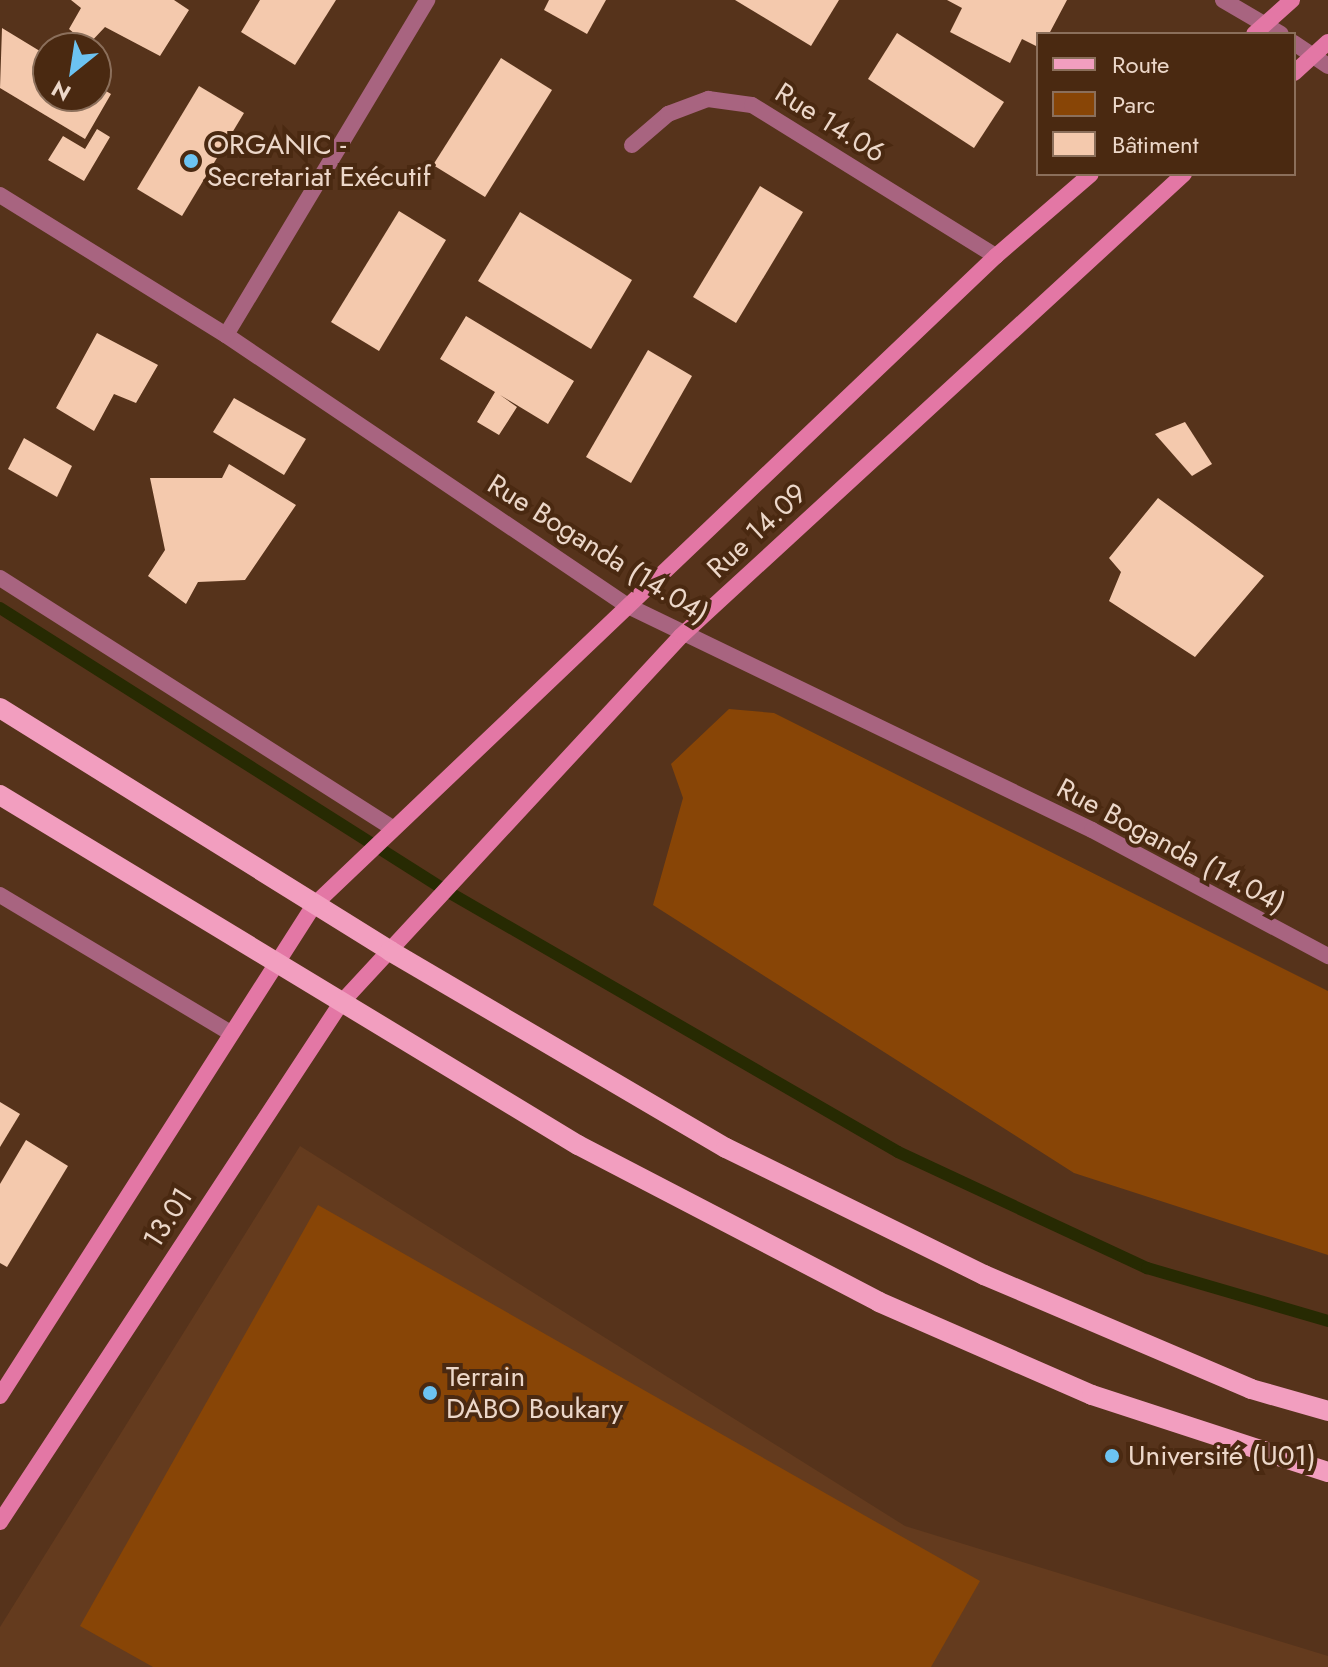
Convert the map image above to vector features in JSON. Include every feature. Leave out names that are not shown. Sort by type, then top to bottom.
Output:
[{"type":"main road","points":[[0,708],[314,905],[726,1148],[867,1221],[1251,1389],[1328,1411]]},
{"type":"main road","points":[[0,795],[272,964],[578,1145],[892,1309],[1092,1395],[1328,1472]]},
{"type":"street","points":[[226,335],[427,0]]},
{"type":"street","points":[[1223,0],[1260,29],[1292,0]]},
{"type":"street","points":[[1296,71],[1328,42]]},
{"type":"street","points":[[1296,44],[1328,66]]},
{"type":"street","name":"Rue 14.06","points":[[632,145],[668,114],[708,99],[752,105],[996,256]]},
{"type":"street","name":"Rue 14.09","points":[[314,905],[390,826],[996,256],[1089,176]]},
{"type":"street","name":"Rue 14.09","points":[[390,951],[681,636],[1182,176]]},
{"type":"street","name":"Rue Boganda (14.04)","points":[[0,195],[226,335],[626,605],[681,636],[1092,830],[1328,956]]},
{"type":"street","points":[[0,578],[390,826]]},
{"type":"street","points":[[0,895],[229,1032]]},
{"type":"street","name":"13.01","points":[[0,1396],[272,964],[314,905]]},
{"type":"street","name":"13.01","points":[[0,1522],[341,1003],[390,951]]},
{"type":"shaded area","name":"Terrain DABO Boukary","points":[[300,1146],[905,1526],[1328,1656],[1328,1667],[0,1667],[0,1627]]},
{"type":"green space","points":[[729,709],[774,713],[1328,991],[1328,1255],[1074,1173],[653,905],[683,798],[671,764]]},
{"type":"green space","name":"Terrain DABO Boukary","points":[[318,1205],[980,1581],[931,1667],[153,1667],[80,1626]]},
{"type":"building","points":[[71,0],[174,0],[189,10],[160,56],[105,27],[100,32],[73,32],[69,29],[81,8]]},
{"type":"building","points":[[260,0],[336,0],[295,65],[241,32]]},
{"type":"building","points":[[549,0],[606,0],[587,34],[544,10]]},
{"type":"building","points":[[735,0],[839,0],[811,46]]},
{"type":"building","points":[[947,0],[1067,0],[1050,32],[1036,32],[1036,46],[1022,39],[1010,63],[950,32],[962,8]]},
{"type":"building","points":[[2,28],[32,46],[32,107],[0,88]]},
{"type":"building","points":[[897,33],[1004,102],[974,148],[868,79]]},
{"type":"building","points":[[501,58],[552,90],[485,197],[433,165]]},
{"type":"building","points":[[199,86],[244,113],[182,216],[137,189]]},
{"type":"building","points":[[40,112],[101,112],[85,139]]},
{"type":"building","points":[[97,129],[110,137],[84,181],[48,160],[63,136],[85,149]]},
{"type":"building","points":[[760,186],[803,212],[736,323],[693,297]]},
{"type":"building","points":[[399,211],[446,240],[379,351],[331,322]]},
{"type":"building","points":[[520,212],[632,280],[591,349],[478,281]]},
{"type":"building","points":[[466,316],[574,381],[548,424],[500,395],[517,407],[499,435],[477,422],[495,392],[440,359]]},
{"type":"building","points":[[97,333],[158,365],[136,403],[114,394],[94,431],[56,408]]},
{"type":"building","points":[[648,350],[692,376],[631,483],[586,457]]},
{"type":"building","points":[[234,398],[306,439],[284,475],[213,432]]},
{"type":"building","points":[[1185,422],[1212,464],[1192,476],[1155,434]]},
{"type":"building","points":[[24,438],[72,466],[57,497],[8,469]]},
{"type":"building","points":[[229,464],[296,505],[245,580],[198,582],[186,604],[148,576],[165,550],[150,478],[222,478]]},
{"type":"building","points":[[1158,498],[1264,576],[1195,657],[1109,601],[1121,572],[1109,558]]},
{"type":"building","points":[[0,1102],[20,1114],[0,1147]]},
{"type":"building","points":[[26,1140],[68,1166],[7,1267],[0,1263],[0,1184]]},
{"type":"waterway","points":[[0,608],[445,890],[898,1152],[1147,1268],[1328,1321]]},
{"type":"place","name":"ORGANIC - Secretariat Exécutif","points":[[191,161]]},
{"type":"place","name":"Terrain DABO Boukary","points":[[430,1393]]},
{"type":"place","name":"Université (U01)","points":[[1112,1456]]}]
